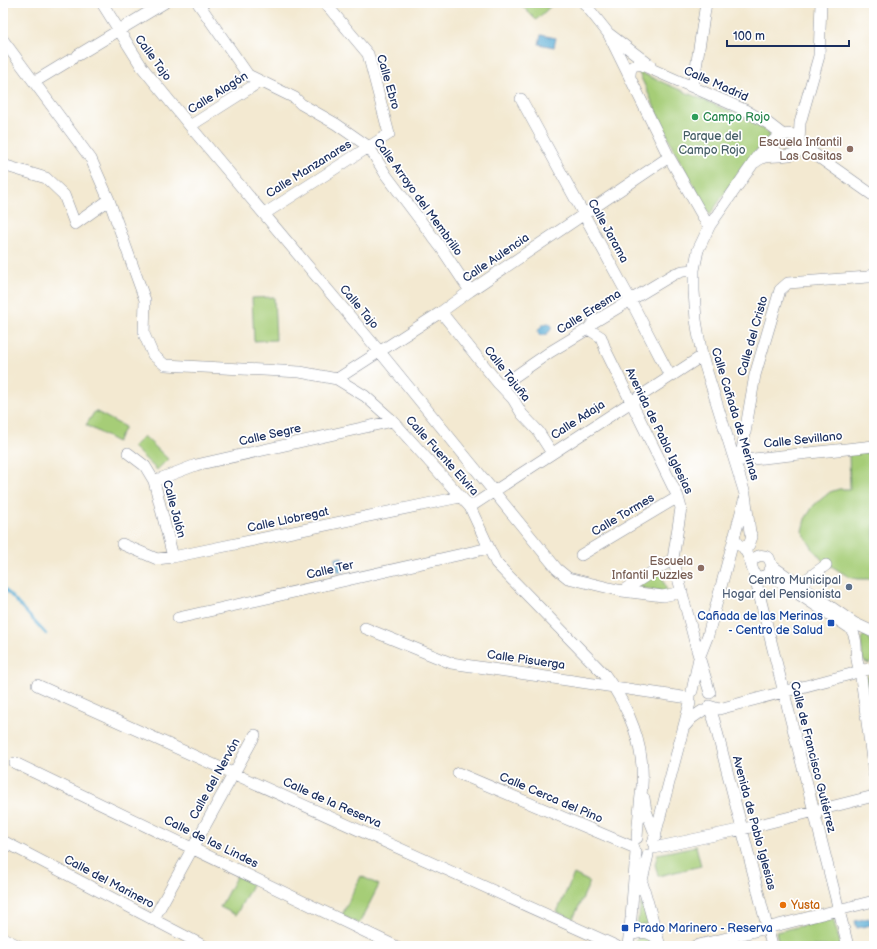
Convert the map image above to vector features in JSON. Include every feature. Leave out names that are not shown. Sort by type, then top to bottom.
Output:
[{"type":"street","name":"Calle Tajo","points":[[102,3],[142,67],[380,352],[557,569],[568,578],[622,591],[663,596],[682,592]]},
{"type":"street","points":[[34,82],[164,3]]},
{"type":"street","name":"Calle Arroyo del Membrillo","points":[[198,3],[248,75],[295,98],[301,104],[336,124],[369,147],[386,175],[442,249],[470,291]]},
{"type":"street","name":"Calle Ebro","points":[[325,3],[368,54],[389,134]]},
{"type":"street","points":[[584,3],[608,32],[669,157],[706,222],[710,225]]},
{"type":"street","points":[[693,88],[706,3]]},
{"type":"street","points":[[752,165],[764,158],[797,153],[800,143],[800,123],[819,56],[821,3]]},
{"type":"street","name":"Calle Madrid","points":[[608,32],[658,72]]},
{"type":"street","points":[[3,40],[91,159],[109,200],[75,224],[64,195],[46,178],[3,165]]},
{"type":"street","name":"Calle Madrid","points":[[630,75],[631,68],[638,64],[745,110],[769,124],[782,135]]},
{"type":"street","name":"Calle Alagón","points":[[190,126],[261,81]]},
{"type":"street","name":"Calle Jarama","points":[[521,99],[670,376]]},
{"type":"street","name":"Calle Cañada de Merinas","points":[[752,569],[742,540],[746,494],[702,356],[696,320],[694,270],[698,250],[710,225],[752,165],[754,159],[764,147],[782,135],[793,131],[800,123]]},
{"type":"street","name":"Calle Manzanares","points":[[264,214],[389,134]]},
{"type":"street","points":[[822,159],[784,156],[777,154],[774,148],[774,142],[782,135],[795,135],[800,143],[874,196]]},
{"type":"street","name":"Calle Aulencia","points":[[337,380],[669,157]]},
{"type":"street","name":"Calle Fuente Elvira","points":[[109,200],[144,300],[144,334],[153,355],[165,365],[300,372],[337,380],[365,396],[393,421],[470,507],[496,563],[605,675],[613,686],[629,716],[641,757],[642,814],[635,846],[631,918]]},
{"type":"street","name":"Calle Eresma","points":[[502,386],[550,352],[588,329],[594,322],[674,274],[694,270]]},
{"type":"street","name":"Calle del Cristo","points":[[735,461],[742,450],[755,375],[780,290],[788,283],[868,277],[874,274]]},
{"type":"street","name":"Calle Tajuña","points":[[440,312],[498,383],[513,399],[522,414],[538,431],[552,453]]},
{"type":"street","name":"Avenida de Pablo Iglesias","points":[[588,329],[601,337],[606,351],[678,497],[681,508],[673,559],[710,693]]},
{"type":"street","name":"Calle Adaja","points":[[470,507],[702,356]]},
{"type":"street","name":"Calle Segre","points":[[154,481],[196,464],[393,421]]},
{"type":"street","name":"Calle Sevillano","points":[[735,461],[874,446]]},
{"type":"street","name":"Calle Jalón","points":[[128,453],[145,466],[154,481],[173,557]]},
{"type":"street","name":"Calle Cañada de Merinas","points":[[742,540],[746,494]]},
{"type":"street","name":"Calle Llobregat","points":[[122,544],[157,559],[173,557],[460,497]]},
{"type":"street","name":"Calle Tormes","points":[[581,555],[678,497]]},
{"type":"street","points":[[629,941],[631,918],[653,845],[700,658],[730,557],[742,540],[769,558],[770,570],[850,628],[855,636],[874,774]]},
{"type":"street","name":"Calle Ter","points":[[178,618],[489,548]]},
{"type":"street","points":[[763,555],[754,558],[752,569],[759,576],[770,570]]},
{"type":"street","points":[[622,591],[673,559]]},
{"type":"street","points":[[799,585],[826,565]]},
{"type":"street","name":"Calle de Francisco Gutiérrez","points":[[752,569],[848,946]]},
{"type":"street","points":[[770,570],[799,585],[854,622],[873,632]]},
{"type":"street","name":"Calle Pisuerga","points":[[365,628],[451,663],[690,697]]},
{"type":"street","points":[[855,636],[860,631],[873,632]]},
{"type":"street","points":[[683,728],[692,718],[707,708],[712,697],[706,689],[696,688],[690,697],[693,708],[697,710],[707,708],[718,709],[851,674],[860,670],[874,669]]},
{"type":"street","name":"Calle de la Reserva","points":[[37,685],[616,946]]},
{"type":"street","name":"Avenida de Pablo Iglesias","points":[[707,708],[714,720],[772,946]]},
{"type":"street","name":"Calle del Nervón","points":[[153,920],[255,735]]},
{"type":"street","name":"Calle de las Lindes","points":[[15,763],[395,946]]},
{"type":"street","name":"Calle Cerca del Pino","points":[[458,773],[635,846]]},
{"type":"street","points":[[653,845],[642,814],[657,805],[667,792]]},
{"type":"street","points":[[653,845],[648,837],[640,836],[635,846],[639,855],[653,845],[743,829],[874,796]]},
{"type":"street","name":"Calle del Marinero","points":[[3,841],[204,946]]},
{"type":"street","points":[[642,882],[658,942]]},
{"type":"street","points":[[695,946],[874,900]]},
{"type":"street","points":[[629,941],[642,932],[648,932],[658,942]]},
{"type":"street","points":[[3,938],[19,946]]},
{"type":"green space","points":[[526,3],[554,3],[536,20],[522,6]]},
{"type":"green space","name":"Parque del Campo Rojo","points":[[639,73],[741,116],[769,133],[769,137],[744,164],[710,215],[674,150]]},
{"type":"green space","points":[[274,297],[276,340],[254,341],[252,298]]},
{"type":"green space","points":[[95,411],[125,427],[117,442],[86,425]]},
{"type":"green space","points":[[144,436],[168,459],[157,470],[133,447]]},
{"type":"green space","points":[[874,451],[874,579],[857,579],[849,577],[823,561],[812,548],[802,531],[805,519],[814,505],[830,492],[839,489],[850,489],[849,454]]},
{"type":"green space","points":[[661,572],[667,592],[637,587]]},
{"type":"green space","points":[[864,635],[870,638],[873,660],[869,664],[863,660],[861,640]]},
{"type":"green space","points":[[871,674],[874,675],[874,746],[866,678]]},
{"type":"green space","points":[[696,846],[701,866],[658,876],[655,864],[658,854]]},
{"type":"green space","points":[[574,874],[590,882],[573,919],[557,912]]},
{"type":"green space","points":[[237,875],[253,883],[236,915],[220,907]]},
{"type":"green space","points":[[361,876],[379,885],[359,924],[342,915]]},
{"type":"green space","points":[[641,904],[643,904],[649,924],[637,925]]},
{"type":"green space","points":[[833,918],[841,946],[779,946],[776,932]]},
{"type":"green space","points":[[644,935],[654,943],[654,946],[635,946],[637,939]]},
{"type":"water","points":[[541,35],[556,38],[554,47],[539,44]]},
{"type":"water","points":[[549,323],[552,326],[549,332],[545,335],[539,335],[538,332],[541,327]]},
{"type":"water","points":[[342,557],[345,571],[338,572],[335,558]]},
{"type":"water","points":[[869,918],[871,925],[857,928],[855,921]]},
{"type":"waterway","points":[[3,587],[46,634]]},
{"type":"place","name":"Campo Rojo","points":[[695,117]]},
{"type":"place","name":"Escuela Infantil Las Casitas","points":[[850,149]]},
{"type":"place","name":"Escuela Infantil Puzzles","points":[[701,568]]},
{"type":"place","name":"Centro Municipal Hogar del Pensionista","points":[[849,587]]},
{"type":"place","name":"Cañada de las Merinas - Centro de Salud","points":[[831,623]]},
{"type":"place","name":"Yusta","points":[[783,905]]},
{"type":"place","name":"Prado Marinero - Reserva","points":[[625,928]]}]
